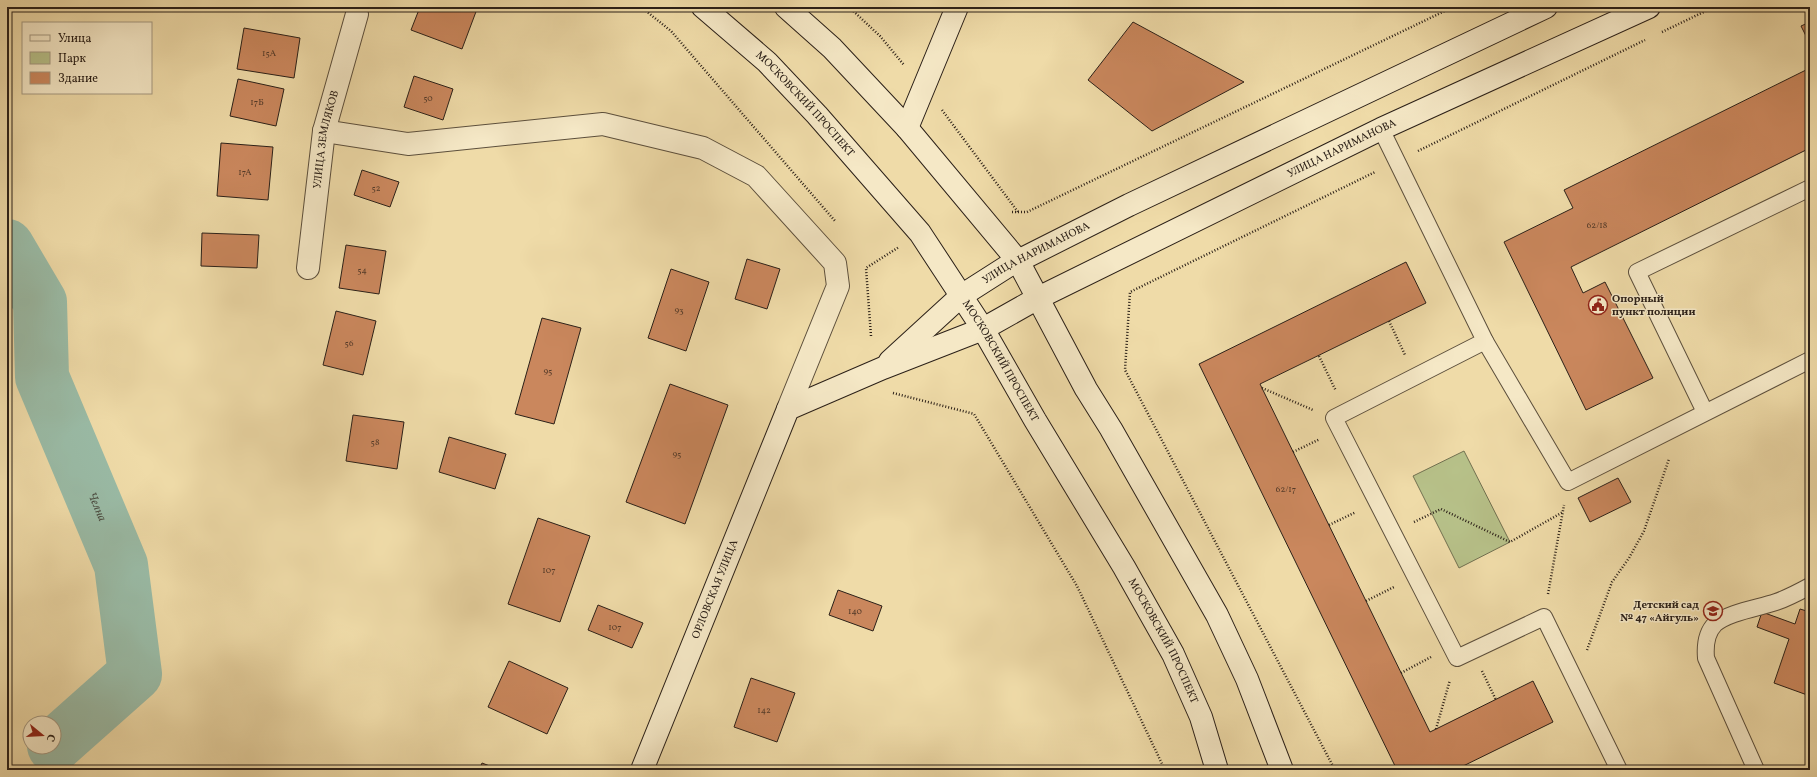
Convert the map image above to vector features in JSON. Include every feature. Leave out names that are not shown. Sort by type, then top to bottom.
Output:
[{"type":"main road","name":"МОСКОВСКИЙ ПРОСПЕКТ","points":[[703,7],[767,62],[817,115],[920,233],[984,329],[1035,420],[1124,567],[1173,654],[1201,717],[1218,770]]},
{"type":"main road","points":[[786,7],[832,48],[907,128],[1018,261],[1086,389],[1217,615],[1247,679],[1282,770]]},
{"type":"main road","points":[[907,128],[957,7]]},
{"type":"main road","name":"УЛИЦА НАРИМАНОВА","points":[[883,368],[961,296],[1018,261],[1129,205],[1546,7]]},
{"type":"main road","name":"УЛИЦА НАРИМАНОВА","points":[[788,409],[883,368],[984,329],[1038,298],[1381,129],[1649,7]]},
{"type":"main road","name":"УЛИЦА ЗЕМЛЯКОВ","points":[[308,268],[324,131],[358,14]]},
{"type":"main road","name":"ОРЛОВСКАЯ УЛИЦА","points":[[324,131],[408,144],[603,124],[702,148],[756,176],[835,263],[838,286],[642,770]]},
{"type":"lane","points":[[1381,129],[1485,341],[1568,482],[1810,360]]},
{"type":"lane","points":[[1705,412],[1637,272],[1810,188]]},
{"type":"lane","points":[[1485,341],[1415,377],[1340,420],[1376,501],[1454,652],[1472,650],[1544,617],[1619,770]]},
{"type":"lane","points":[[1756,770],[1706,658],[1705,647],[1708,633],[1715,624],[1725,618],[1778,602],[1810,586]]},
{"type":"path","points":[[641,7],[672,31],[836,222]]},
{"type":"path","points":[[1009,212],[1027,212],[1453,7]]},
{"type":"path","points":[[1657,34],[1714,7]]},
{"type":"path","points":[[1335,770],[1125,370],[1130,292],[1650,38]]},
{"type":"path","points":[[866,268],[920,233]]},
{"type":"path","points":[[862,262],[866,268],[871,336]]},
{"type":"path","points":[[1389,321],[1415,377]]},
{"type":"path","points":[[1319,356],[1340,420]]},
{"type":"path","points":[[1262,388],[1340,420]]},
{"type":"path","points":[[892,393],[974,414],[1077,586],[1165,770]]},
{"type":"path","points":[[1293,452],[1340,420]]},
{"type":"path","points":[[1575,680],[1612,582],[1629,558],[1644,532],[1681,424]]},
{"type":"path","points":[[1544,617],[1568,482]]},
{"type":"path","points":[[1329,525],[1376,501]]},
{"type":"path","points":[[1392,532],[1441,509],[1510,542],[1563,512]]},
{"type":"path","points":[[1366,601],[1415,576]]},
{"type":"path","points":[[1472,650],[1496,700]]},
{"type":"path","points":[[1401,673],[1454,652]]},
{"type":"path","points":[[1436,729],[1454,652]]},
{"type":"green space","points":[[1464,451],[1510,542],[1459,568],[1413,476]]},
{"type":"building","points":[[420,7],[472,7],[477,9],[462,49],[411,30]]},
{"type":"building","points":[[1133,22],[1244,82],[1152,131],[1088,80]]},
{"type":"building","points":[[1810,22],[1810,44],[1801,26]]},
{"type":"building","points":[[244,28],[300,38],[294,78],[237,69]]},
{"type":"building","points":[[1810,68],[1810,148],[1571,267],[1583,293],[1605,282],[1653,378],[1586,410],[1504,242],[1573,208],[1564,190]]},
{"type":"building","points":[[414,76],[453,89],[443,120],[404,107]]},
{"type":"building","points":[[238,79],[284,89],[276,126],[230,116]]},
{"type":"building","points":[[221,143],[273,147],[268,200],[217,196]]},
{"type":"building","points":[[362,170],[399,182],[390,207],[354,195]]},
{"type":"building","points":[[202,233],[259,235],[257,268],[201,266]]},
{"type":"building","points":[[346,245],[386,251],[379,294],[339,288]]},
{"type":"building","points":[[747,259],[780,269],[767,309],[735,299]]},
{"type":"building","points":[[1406,262],[1426,303],[1260,384],[1430,732],[1533,681],[1553,722],[1455,770],[1397,770],[1199,364]]},
{"type":"building","points":[[671,269],[709,282],[686,351],[648,338]]},
{"type":"building","points":[[336,311],[376,321],[363,375],[323,365]]},
{"type":"building","points":[[542,318],[581,328],[554,424],[515,414]]},
{"type":"building","points":[[670,384],[728,405],[685,524],[626,502]]},
{"type":"building","points":[[353,415],[404,422],[397,469],[346,461]]},
{"type":"building","points":[[449,437],[506,454],[495,489],[439,472]]},
{"type":"building","points":[[1618,478],[1631,502],[1590,522],[1578,498]]},
{"type":"building","points":[[538,518],[590,536],[560,622],[508,604]]},
{"type":"building","points":[[838,590],[882,606],[873,631],[829,615]]},
{"type":"building","points":[[598,605],[643,623],[632,648],[588,630]]},
{"type":"building","points":[[1800,609],[1810,612],[1810,696],[1774,683],[1789,639],[1757,627],[1762,612],[1795,624]]},
{"type":"building","points":[[509,661],[568,688],[547,734],[488,707]]},
{"type":"building","points":[[751,678],[795,693],[777,742],[734,727]]},
{"type":"building","points":[[482,763],[500,770],[479,770]]},
{"type":"waterway","name":"Челна","points":[[7,246],[40,302],[42,377],[121,565],[135,674],[62,739]]},
{"type":"place","name":"Опорный пункт полиции","points":[[1598,305]]},
{"type":"place","name":"Детский сад № 47 «Айгуль»","points":[[1713,611]]}]
